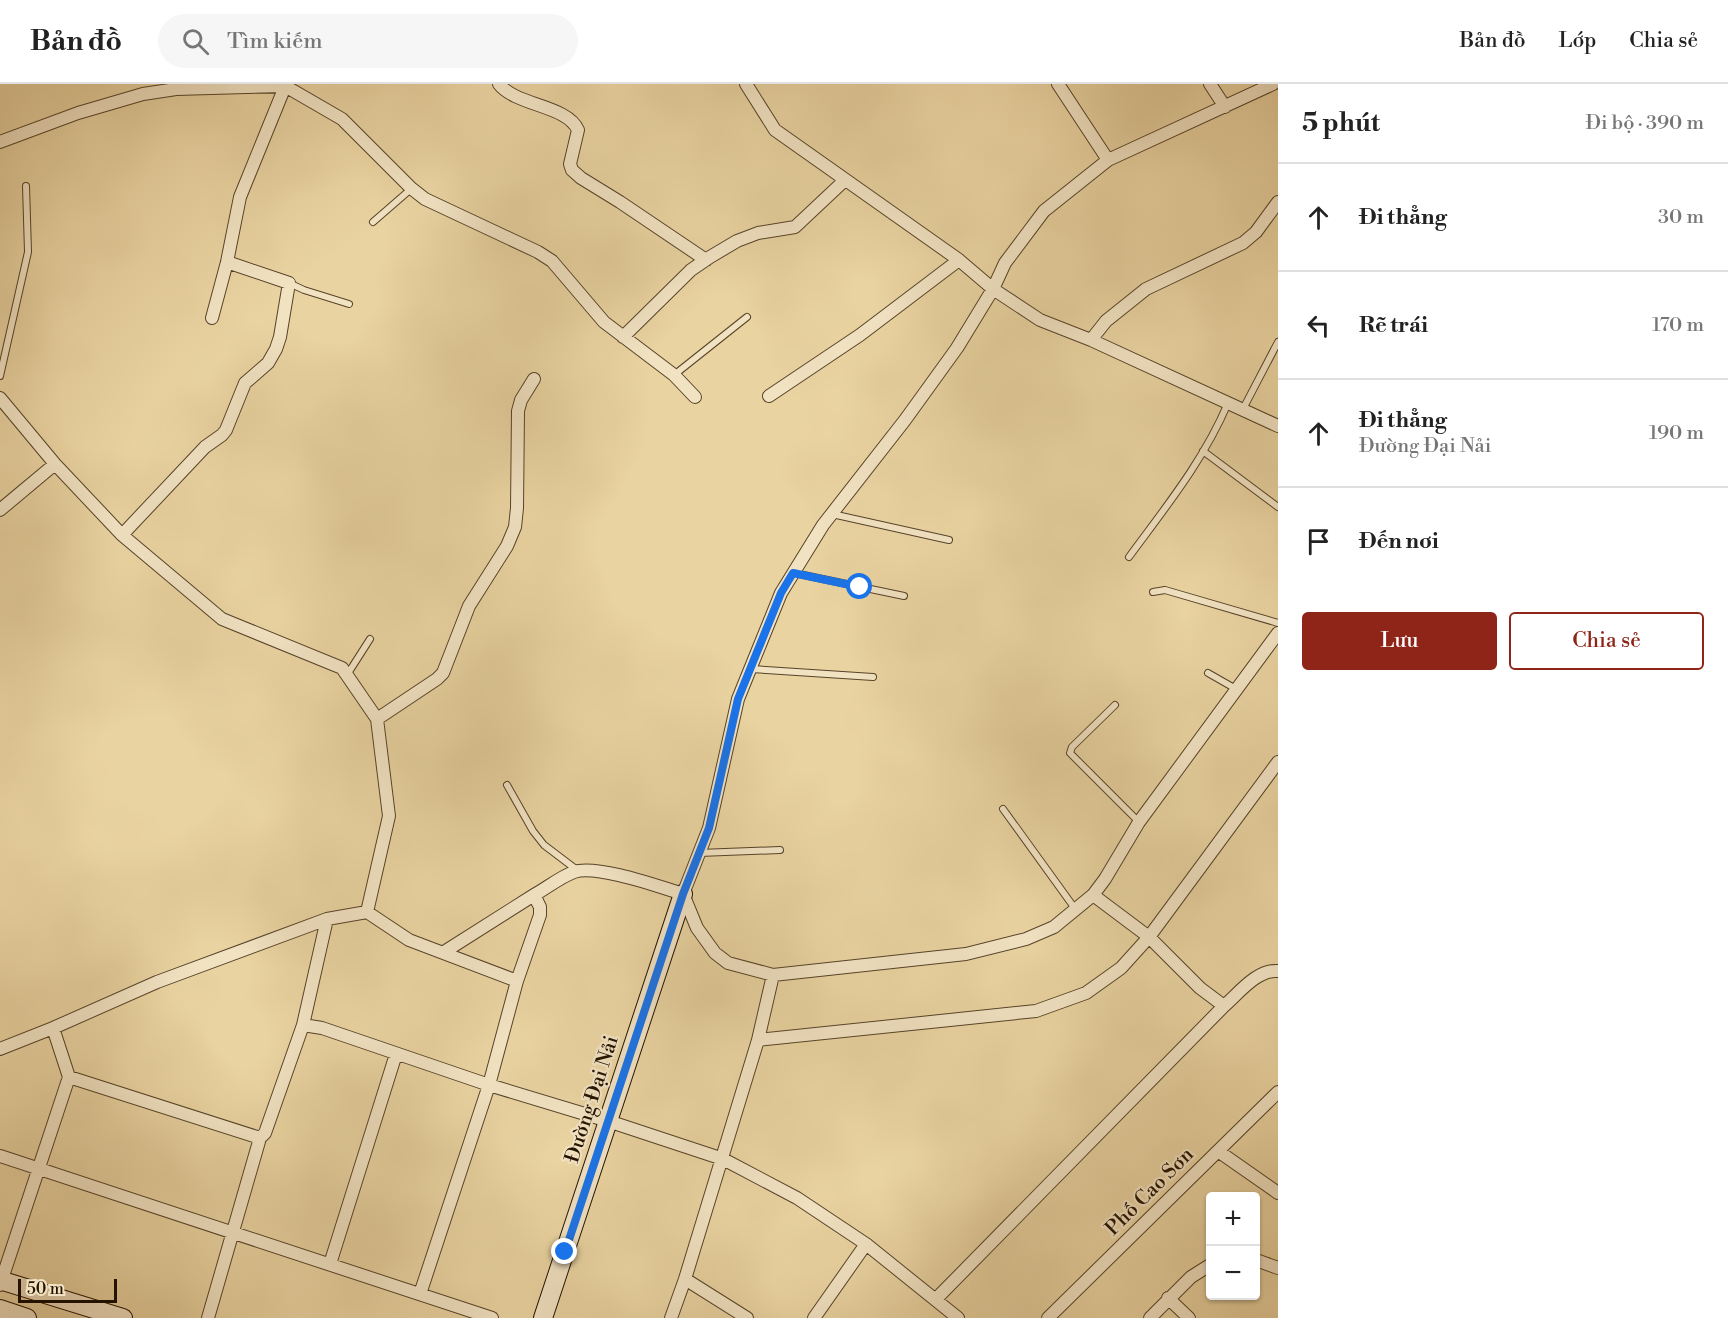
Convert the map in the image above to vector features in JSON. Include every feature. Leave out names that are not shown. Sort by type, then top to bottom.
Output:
[{"type":"street","points":[[499,84],[513,94],[572,120],[578,130],[570,164],[572,170],[706,260]]},
{"type":"street","points":[[746,84],[775,130],[959,260],[993,289],[1040,320],[1091,340],[1278,426]]},
{"type":"street","points":[[1058,84],[1108,160]]},
{"type":"street","points":[[1210,84],[1225,107]]},
{"type":"street","points":[[1273,84],[1108,160],[1044,211],[1005,263],[993,289],[957,348],[905,420],[823,525],[781,593],[738,699],[709,828],[683,894],[697,928],[715,953],[728,963],[773,975],[966,954],[1026,939],[1054,927],[1094,895],[1106,879],[1139,822],[1278,633]]},
{"type":"street","points":[[212,318],[227,262],[240,197],[285,85]]},
{"type":"street","points":[[0,141],[78,113],[143,94],[176,89],[285,85],[342,119],[411,188],[433,203],[538,252],[552,261],[593,311],[623,337],[674,375],[695,397]]},
{"type":"street","points":[[623,337],[691,270],[737,241],[758,232],[795,227],[844,180]]},
{"type":"street","points":[[1091,340],[1106,321],[1146,289],[1243,243],[1256,232],[1278,202]]},
{"type":"street","points":[[769,396],[860,335],[959,260]]},
{"type":"street","points":[[122,535],[205,447],[222,435],[245,383],[268,363],[276,349],[288,283],[227,262]]},
{"type":"street","points":[[377,719],[437,679],[443,672],[469,606],[507,546],[515,527],[518,508],[518,411],[521,400],[534,379]]},
{"type":"street","points":[[0,398],[55,464],[122,535],[222,619],[333,663],[342,668],[347,675],[377,719],[389,816],[367,912]]},
{"type":"street","points":[[0,510],[55,464]]},
{"type":"street","points":[[759,1040],[1036,1011],[1086,993],[1121,968],[1149,937],[1278,762]]},
{"type":"street","points":[[444,952],[534,895],[577,871],[622,875],[683,894]]},
{"type":"street","name":"Đường Đại Nải","points":[[543,1318],[683,894]]},
{"type":"street","points":[[420,1294],[489,1085],[518,981],[541,911],[534,895]]},
{"type":"street","points":[[1094,895],[1149,937],[1200,988],[1224,1006]]},
{"type":"street","points":[[0,1049],[158,982],[327,919],[367,912],[409,940],[518,981]]},
{"type":"street","points":[[208,1318],[260,1138],[265,1133],[303,1025],[327,919]]},
{"type":"street","points":[[936,1299],[1224,1006],[1260,975],[1278,971]]},
{"type":"street","points":[[670,1318],[685,1279],[759,1040],[773,975]]},
{"type":"street","points":[[303,1025],[322,1028],[489,1085],[723,1159],[797,1198],[867,1244],[957,1318]]},
{"type":"street","points":[[53,1028],[69,1077],[1,1282],[123,1318]]},
{"type":"street","points":[[330,1264],[396,1054]]},
{"type":"street","points":[[69,1077],[260,1138]]},
{"type":"street","name":"Phố Cao Sơn","points":[[1048,1318],[1278,1092]]},
{"type":"street","points":[[1218,1151],[1278,1192]]},
{"type":"street","points":[[0,1156],[492,1318]]},
{"type":"street","points":[[814,1318],[867,1244]]},
{"type":"street","points":[[1260,1261],[1278,1268]]},
{"type":"street","points":[[1150,1318],[1191,1277],[1206,1268]]},
{"type":"street","points":[[685,1279],[747,1318]]},
{"type":"street","points":[[1168,1298],[1190,1318]]},
{"type":"street","points":[[0,1309],[27,1318]]},
{"type":"lane","points":[[0,376],[28,252],[26,186]]},
{"type":"lane","points":[[372,222],[411,188]]},
{"type":"lane","points":[[288,283],[349,304]]},
{"type":"lane","points":[[674,375],[747,317]]},
{"type":"lane","points":[[1243,409],[1278,342]]},
{"type":"lane","points":[[1130,557],[1192,470],[1217,430],[1228,402]]},
{"type":"lane","points":[[1203,451],[1278,507]]},
{"type":"lane","points":[[832,514],[949,540]]},
{"type":"lane","points":[[793,573],[904,596]]},
{"type":"lane","points":[[1153,592],[1165,590],[1278,622]]},
{"type":"lane","points":[[347,675],[370,639]]},
{"type":"lane","points":[[751,669],[873,677]]},
{"type":"lane","points":[[1208,673],[1236,690]]},
{"type":"lane","points":[[1115,705],[1072,747],[1070,753],[1139,822]]},
{"type":"lane","points":[[507,785],[538,838],[577,871]]},
{"type":"lane","points":[[1004,809],[1077,910]]},
{"type":"lane","points":[[698,853],[780,850]]},
{"type":"route","points":[[565,1252],[683,894],[709,828],[738,699],[781,593],[793,573],[860,587]]}]
